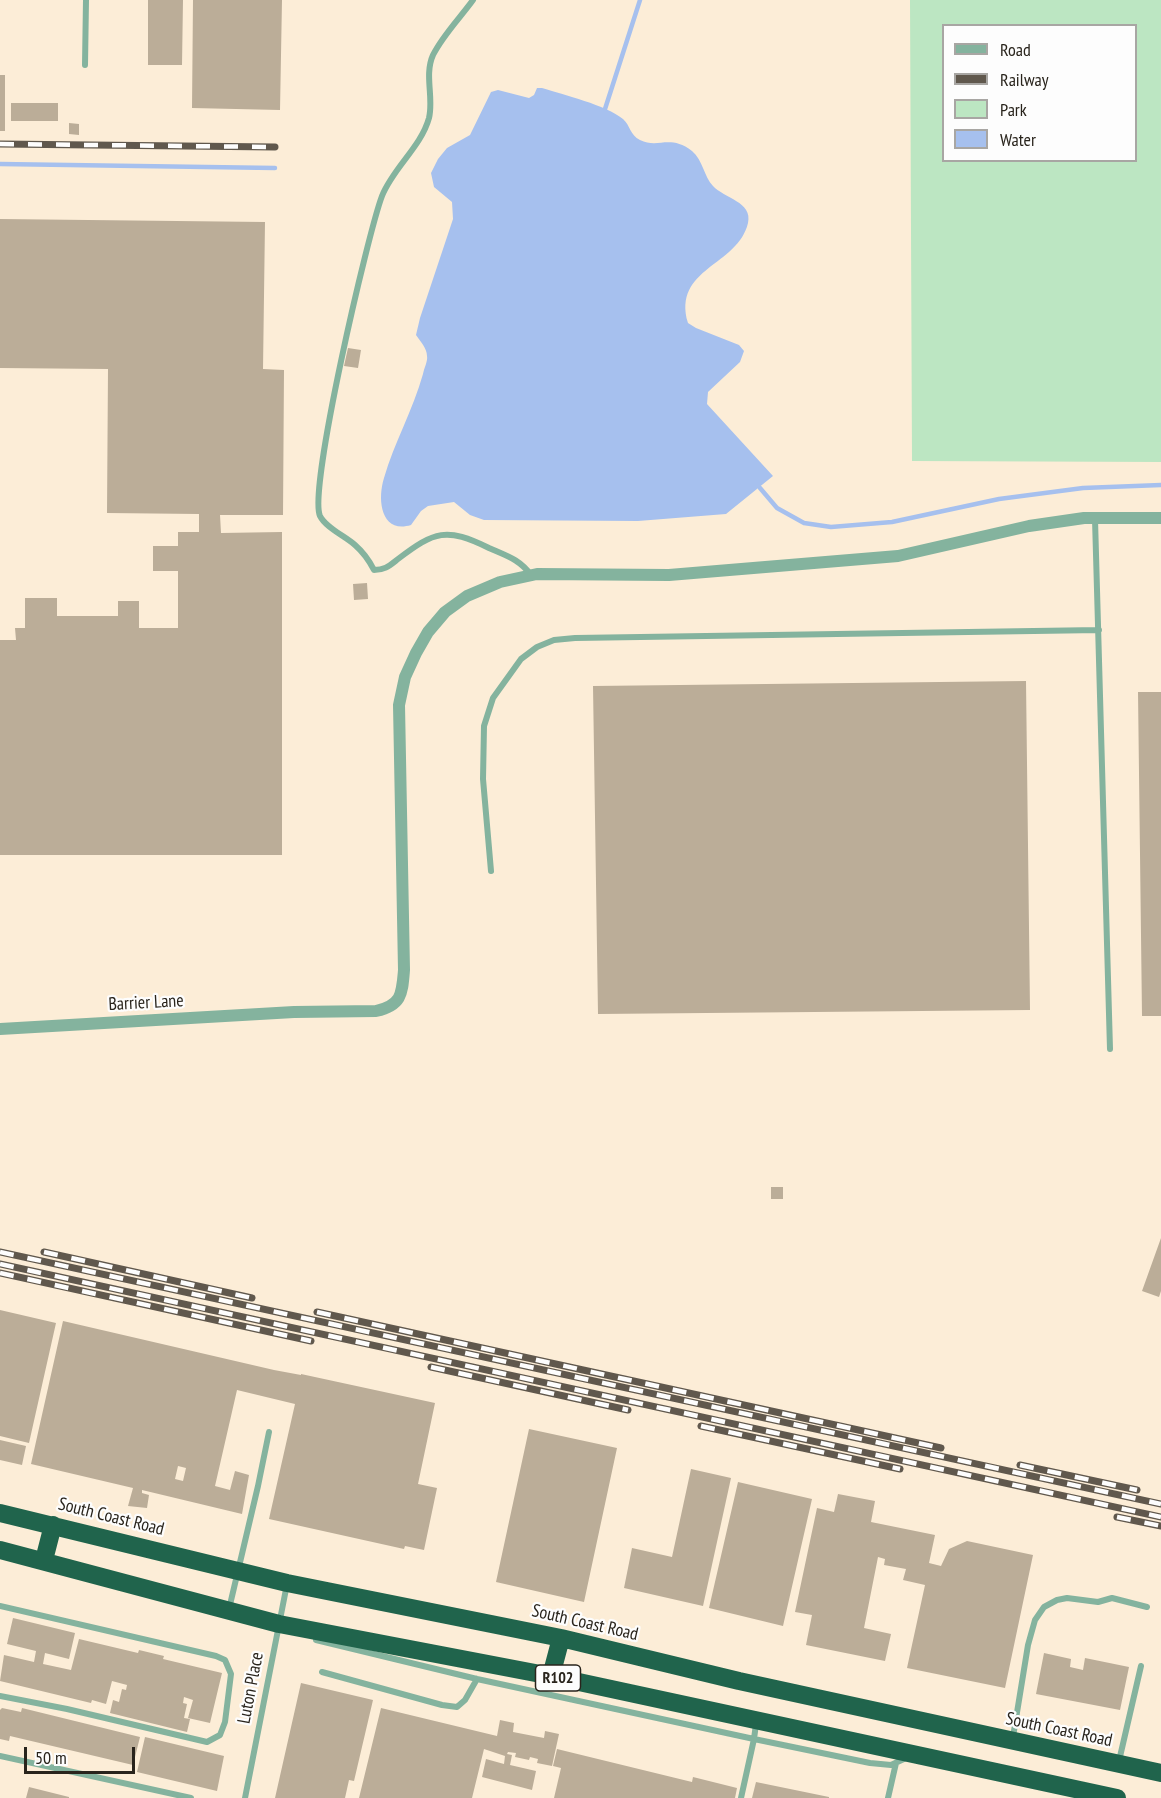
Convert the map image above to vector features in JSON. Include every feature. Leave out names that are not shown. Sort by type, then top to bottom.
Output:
[{"type":"highway","name":"South Coast Road","points":[[0,1513],[287,1583],[561,1638],[739,1681],[1161,1773]]},
{"type":"highway","points":[[44,1560],[53,1525]]},
{"type":"highway","name":"R102","points":[[0,1550],[229,1610],[282,1630],[551,1676],[755,1730],[912,1754],[1059,1788],[1114,1798]]},
{"type":"highway","points":[[551,1676],[561,1638]]},
{"type":"street","points":[[531,575],[669,575],[898,556],[1029,526],[1095,519],[1161,518]]},
{"type":"street","name":"Barrier Lane","points":[[0,1029],[294,1012],[376,1011],[389,1008],[398,1001],[403,991],[404,970],[399,705],[405,677],[428,633],[445,612],[468,596],[500,582],[531,575]]},
{"type":"lane","points":[[86,0],[86,65]]},
{"type":"lane","points":[[473,0],[432,57],[429,78],[429,118],[383,194],[376,216],[344,350],[317,502],[320,516],[361,551],[374,570],[384,570],[420,542],[432,536],[455,534],[467,537],[523,564],[531,575]]},
{"type":"lane","points":[[1095,519],[1110,1049]]},
{"type":"lane","points":[[491,871],[483,779],[484,726],[493,698],[520,659],[537,647],[554,640],[1098,630]]},
{"type":"lane","points":[[229,1610],[269,1432]]},
{"type":"lane","name":"Luton Place","points":[[245,1798],[282,1630],[287,1583]]},
{"type":"lane","points":[[1013,1741],[1028,1645],[1035,1620],[1044,1607],[1067,1598],[1098,1602],[1112,1598],[1147,1606]]},
{"type":"lane","points":[[0,1606],[216,1656],[225,1660],[231,1674],[225,1722],[220,1735],[207,1742],[67,1709],[0,1696]]},
{"type":"lane","points":[[311,1639],[477,1679],[755,1730],[870,1763],[891,1765],[912,1754]]},
{"type":"lane","points":[[1119,1764],[1141,1666]]},
{"type":"lane","points":[[322,1672],[442,1705],[457,1707],[465,1700],[477,1679]]},
{"type":"lane","points":[[741,1798],[755,1730]]},
{"type":"lane","points":[[0,1756],[190,1798]]},
{"type":"lane","points":[[888,1798],[896,1763]]},
{"type":"green space","points":[[910,0],[1161,0],[1161,462],[912,461]]},
{"type":"water","points":[[537,88],[573,97],[616,114],[640,140],[653,143],[671,142],[684,146],[696,155],[713,186],[746,210],[748,223],[742,237],[732,249],[697,279],[689,290],[686,305],[688,323],[739,345],[744,351],[740,362],[708,392],[707,404],[773,476],[726,514],[638,521],[484,520],[470,515],[454,502],[428,506],[421,511],[411,525],[393,525],[387,520],[382,505],[382,487],[427,360],[426,350],[416,335],[453,219],[452,202],[434,187],[431,173],[447,148],[470,135],[491,92],[498,90],[529,98],[534,95]]},
{"type":"building","points":[[148,0],[183,0],[182,65],[148,65]]},
{"type":"building","points":[[193,0],[282,0],[280,110],[192,108]]},
{"type":"building","points":[[0,75],[5,75],[5,131],[0,131]]},
{"type":"building","points":[[11,103],[58,103],[58,121],[11,121]]},
{"type":"building","points":[[69,123],[79,124],[79,135],[69,134]]},
{"type":"building","points":[[0,219],[265,222],[263,369],[284,370],[283,515],[220,515],[221,533],[282,532],[282,855],[0,855],[0,640],[16,640],[15,628],[25,628],[25,598],[57,598],[57,616],[118,616],[118,601],[139,601],[139,628],[178,628],[178,571],[153,571],[153,546],[178,546],[178,532],[199,532],[199,514],[107,513],[108,369],[0,368]]},
{"type":"building","points":[[348,348],[361,350],[358,368],[344,366]]},
{"type":"building","points":[[367,583],[368,599],[354,600],[353,584]]},
{"type":"building","points":[[1026,681],[1030,1010],[598,1014],[593,686]]},
{"type":"building","points":[[1138,692],[1161,692],[1161,1016],[1142,1016]]},
{"type":"building","points":[[771,1187],[783,1187],[783,1199],[771,1199]]},
{"type":"building","points":[[1161,1238],[1161,1291],[1159,1297],[1142,1291]]},
{"type":"building","points":[[0,1310],[56,1323],[29,1443],[0,1436]]},
{"type":"building","points":[[63,1321],[274,1370],[435,1403],[418,1484],[437,1488],[424,1550],[405,1546],[404,1549],[269,1519],[295,1404],[237,1390],[215,1486],[230,1490],[235,1471],[249,1475],[242,1514],[142,1490],[142,1493],[149,1495],[147,1508],[128,1506],[133,1488],[31,1464]],"holes":[[[178,1466],[186,1468],[183,1481],[175,1479]]]},
{"type":"building","points":[[529,1429],[617,1448],[584,1602],[496,1582]]},
{"type":"building","points":[[0,1440],[26,1446],[22,1465],[0,1460]]},
{"type":"building","points":[[691,1469],[731,1478],[703,1606],[624,1588],[632,1548],[672,1557]]},
{"type":"building","points":[[738,1482],[812,1499],[783,1626],[709,1608]]},
{"type":"building","points":[[838,1494],[875,1501],[871,1522],[935,1535],[929,1563],[941,1566],[949,1549],[967,1541],[1033,1555],[1005,1688],[907,1668],[925,1585],[903,1580],[906,1569],[884,1565],[885,1559],[878,1557],[864,1628],[891,1634],[885,1661],[806,1645],[812,1615],[795,1612],[817,1508],[834,1512]]},
{"type":"building","points":[[13,1618],[75,1633],[69,1659],[45,1653],[43,1664],[71,1670],[79,1639],[138,1653],[139,1650],[164,1656],[163,1659],[222,1673],[210,1723],[188,1718],[193,1700],[184,1697],[183,1703],[187,1704],[184,1718],[190,1719],[187,1732],[110,1713],[113,1700],[119,1702],[122,1689],[126,1690],[127,1685],[112,1681],[106,1704],[92,1700],[91,1703],[0,1681],[4,1655],[34,1662],[36,1651],[7,1644]]},
{"type":"building","points":[[1044,1653],[1071,1659],[1070,1667],[1083,1670],[1085,1658],[1129,1667],[1120,1710],[1036,1694]]},
{"type":"building","points":[[301,1683],[373,1700],[354,1781],[349,1780],[345,1798],[275,1798]]},
{"type":"building","points":[[2,1708],[21,1712],[22,1708],[140,1737],[133,1765],[10,1736],[9,1741],[0,1739],[0,1710]]},
{"type":"building","points":[[381,1708],[497,1736],[500,1720],[514,1723],[513,1732],[544,1738],[545,1731],[559,1734],[552,1766],[537,1763],[538,1759],[530,1757],[529,1760],[515,1757],[516,1753],[508,1752],[507,1754],[512,1755],[510,1765],[536,1771],[532,1790],[482,1777],[486,1759],[504,1764],[505,1756],[484,1749],[472,1798],[359,1798]]},
{"type":"building","points":[[145,1737],[224,1756],[217,1791],[137,1772]]},
{"type":"building","points":[[557,1749],[692,1782],[693,1777],[737,1788],[735,1798],[554,1798],[561,1768],[553,1766]]},
{"type":"building","points":[[756,1782],[829,1797],[829,1798],[752,1798]]},
{"type":"building","points":[[29,1787],[69,1797],[69,1798],[26,1798]]},
{"type":"waterway","points":[[605,109],[640,0]]},
{"type":"waterway","points":[[0,164],[275,168]]},
{"type":"waterway","points":[[760,488],[777,508],[804,523],[831,527],[892,522],[999,499],[1083,488],[1161,485]]},
{"type":"railway","points":[[0,144],[275,147]]},
{"type":"railway","points":[[0,1252],[1161,1504]]},
{"type":"railway","points":[[44,1252],[252,1298]]},
{"type":"railway","points":[[0,1264],[1161,1517]]},
{"type":"railway","points":[[0,1273],[311,1341]]},
{"type":"railway","points":[[317,1312],[941,1448]]},
{"type":"railway","points":[[431,1367],[628,1410]]},
{"type":"railway","points":[[701,1426],[900,1469]]},
{"type":"railway","points":[[1020,1465],[1137,1490]]},
{"type":"railway","points":[[1117,1517],[1161,1526]]}]
